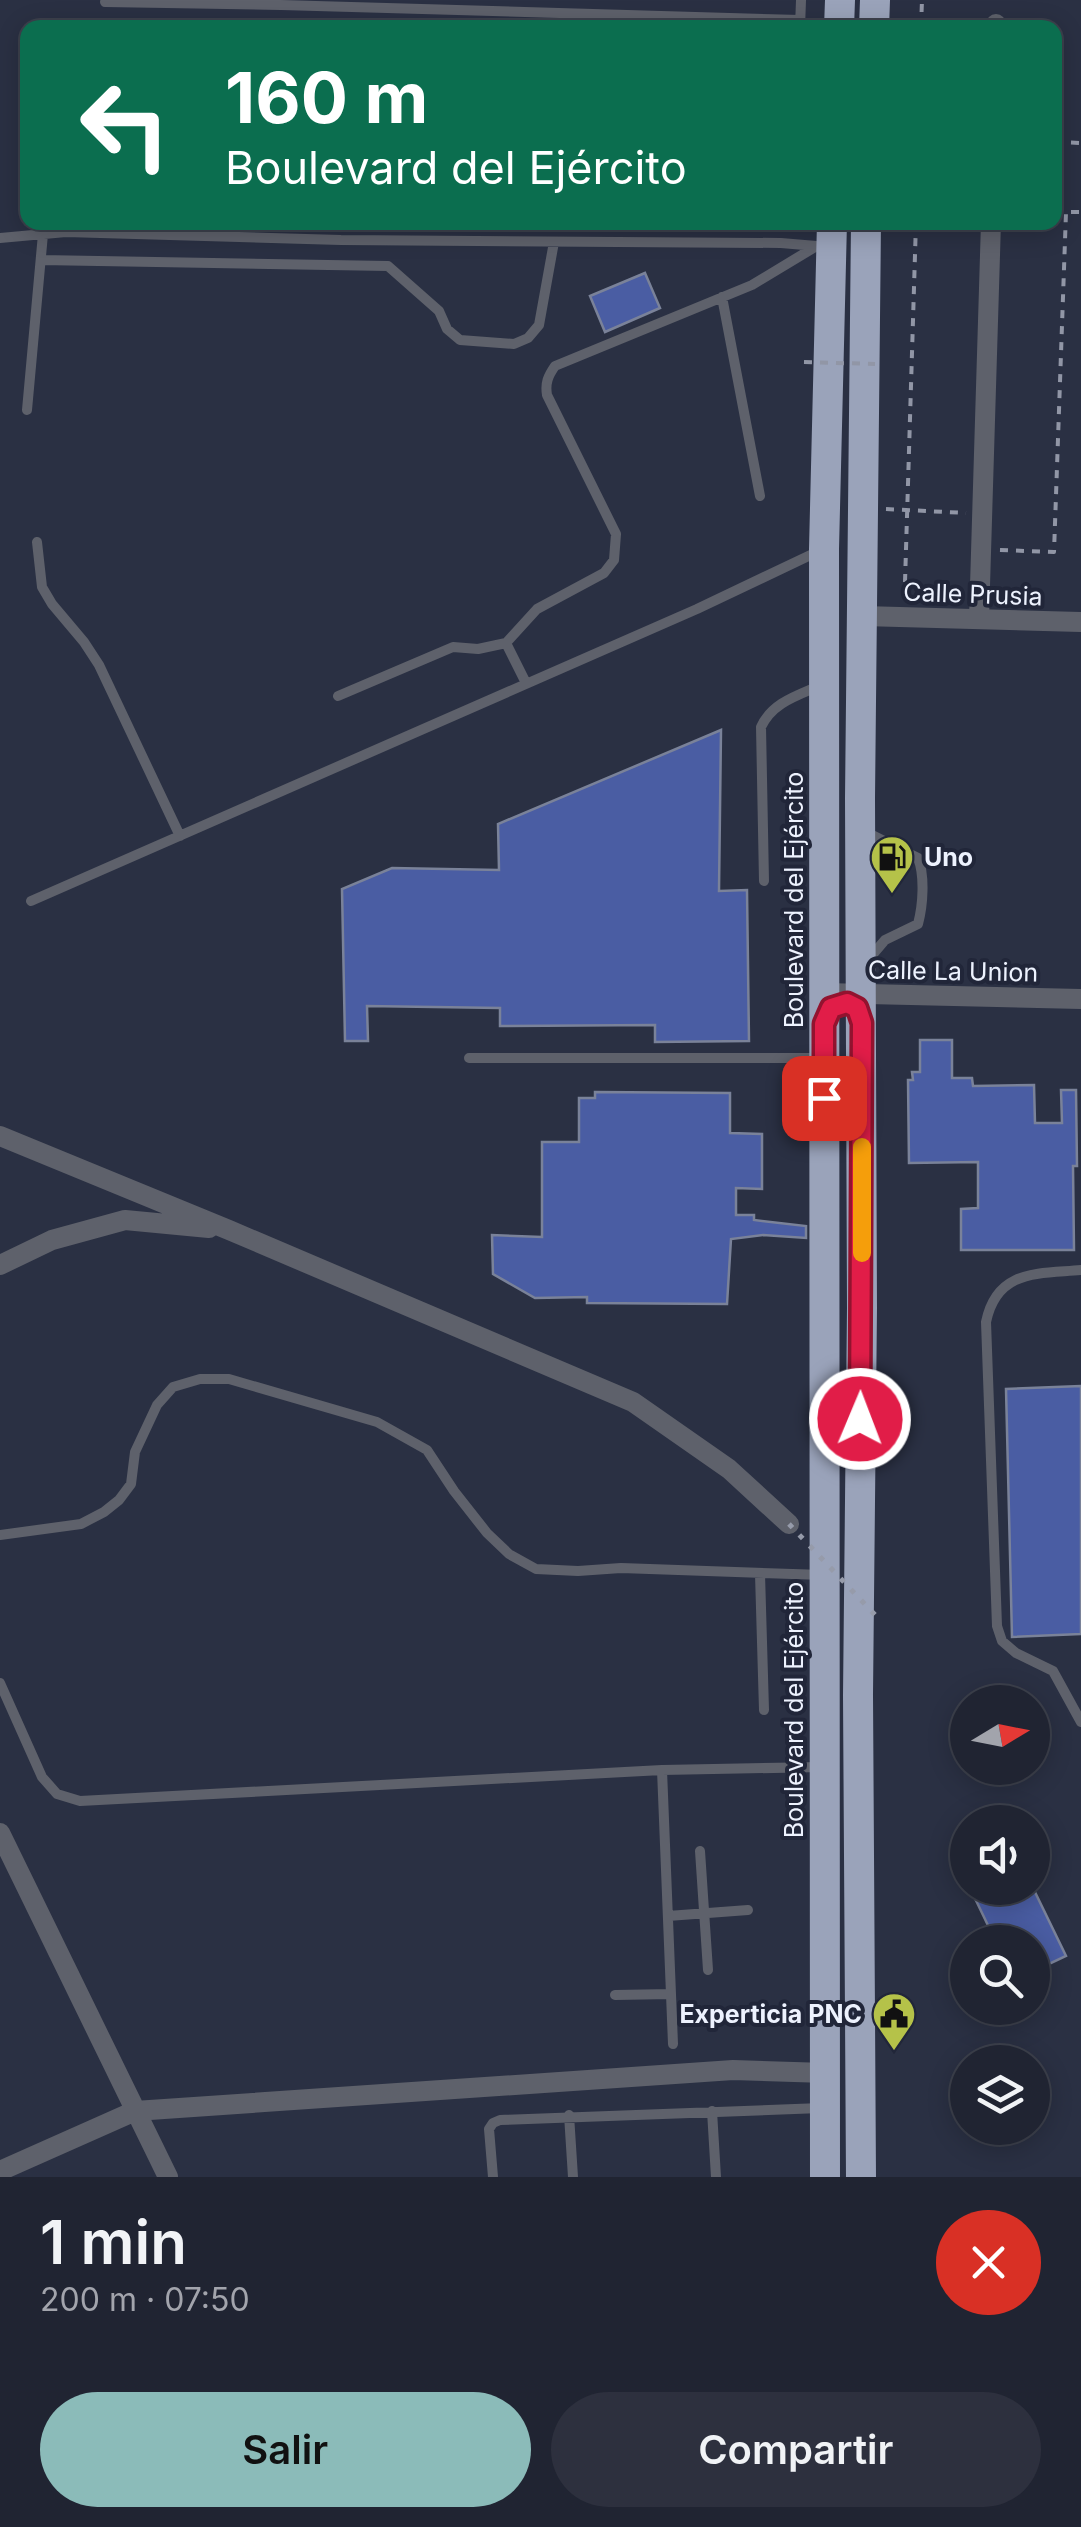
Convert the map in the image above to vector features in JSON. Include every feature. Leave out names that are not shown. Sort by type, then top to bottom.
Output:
[{"type":"highway","points":[[861,2177],[861,912],[866,230]]},
{"type":"highway","name":"Boulevard del Ejército","points":[[825,2177],[826,239]]},
{"type":"highway","points":[[824,909],[837,926],[851,924],[861,912]]},
{"type":"highway","points":[[824,1024],[831,1008],[847,1003],[857,1008],[861,995]]},
{"type":"highway","points":[[824,1930],[828,1938],[845,1944],[859,1930]]},
{"type":"highway","points":[[826,2012],[832,2003],[845,2000],[851,2001],[860,2014]]},
{"type":"street","points":[[979,619],[991,230]]},
{"type":"street","name":"Calle Prusia","points":[[863,616],[1081,622]]},
{"type":"street","name":"Calle La Union","points":[[824,994],[1081,998]]},
{"type":"street","points":[[0,1136],[633,1402],[730,1469],[789,1524]]},
{"type":"street","points":[[0,1266],[52,1240],[124,1220],[230,1230]]},
{"type":"street","points":[[0,1834],[168,2177]]},
{"type":"street","points":[[0,2171],[136,2110],[733,2070],[826,2073]]},
{"type":"lane","points":[[105,2],[281,2],[706,20]]},
{"type":"lane","points":[[0,238],[66,232],[554,242],[781,243],[826,239]]},
{"type":"lane","points":[[27,410],[43,234]]},
{"type":"lane","points":[[338,696],[452,647],[478,649],[506,643],[538,609],[604,572],[614,560],[616,534],[547,395],[546,384],[555,366],[752,285],[826,239]]},
{"type":"lane","points":[[40,260],[388,266],[439,311],[460,340],[514,344],[528,338],[538,325],[554,242]]},
{"type":"lane","points":[[722,297],[760,496]]},
{"type":"lane","points":[[37,542],[42,588],[98,665],[180,836]]},
{"type":"lane","points":[[31,900],[697,610],[824,549]]},
{"type":"lane","points":[[506,643],[526,683]]},
{"type":"lane","points":[[764,881],[761,727],[767,714],[783,702],[824,684]]},
{"type":"lane","points":[[861,995],[885,940],[918,924],[921,914],[918,858],[872,835]]},
{"type":"lane","points":[[469,1058],[824,1058]]},
{"type":"lane","points":[[1081,1270],[1038,1272],[1014,1279],[1000,1289],[986,1322],[996,1626],[1002,1641],[1016,1653],[1053,1670],[1081,1722]]},
{"type":"lane","points":[[0,1535],[81,1524],[104,1512],[131,1484],[135,1452],[157,1405],[173,1387],[200,1379],[229,1378],[399,1432],[427,1450],[454,1491],[508,1554],[536,1569],[622,1568],[824,1576]]},
{"type":"lane","points":[[760,1574],[764,1710]]},
{"type":"lane","points":[[0,1683],[42,1776],[57,1794],[80,1802],[662,1770],[823,1767]]},
{"type":"lane","points":[[662,1770],[673,2044]]},
{"type":"lane","points":[[700,1851],[708,1970]]},
{"type":"lane","points":[[668,1916],[748,1910]]},
{"type":"lane","points":[[615,1995],[671,1994]]},
{"type":"lane","points":[[493,2177],[490,2129],[500,2120],[826,2108]]},
{"type":"lane","points":[[712,2111],[716,2177]]},
{"type":"lane","points":[[569,2116],[572,2177]]},
{"type":"path","points":[[1062,212],[1081,212]]},
{"type":"path","points":[[981,550],[1054,552],[1066,212]]},
{"type":"path","points":[[905,582],[916,230]]},
{"type":"path","points":[[804,362],[875,364]]},
{"type":"path","points":[[881,509],[982,514]]},
{"type":"building","points":[[645,273],[660,308],[605,332],[590,296]]},
{"type":"building","points":[[721,730],[719,891],[747,890],[749,1041],[655,1042],[655,1025],[500,1026],[500,1008],[367,1006],[368,1041],[345,1041],[342,889],[392,868],[499,870],[498,824]]},
{"type":"building","points":[[920,1040],[952,1040],[952,1078],[972,1078],[973,1086],[1034,1085],[1035,1123],[1062,1123],[1061,1090],[1076,1090],[1074,1250],[961,1250],[961,1209],[978,1208],[978,1162],[909,1163],[908,1080],[913,1080],[912,1072],[920,1072]]},
{"type":"building","points":[[595,1092],[730,1093],[730,1133],[762,1134],[762,1189],[736,1188],[736,1215],[806,1226],[806,1238],[763,1235],[731,1239],[727,1304],[587,1303],[587,1297],[535,1298],[493,1274],[492,1235],[542,1237],[542,1142],[579,1142],[579,1098],[595,1098]]},
{"type":"building","points":[[1081,1386],[1081,1634],[1012,1637],[1006,1389]]},
{"type":"building","points":[[978,1905],[1041,1905],[1066,1956],[1050,1964],[1050,1925],[988,1925]]},
{"type":"railway","points":[[789,1524],[877,1617]]},
{"type":"slow traffic","points":[[862,1147],[862,1253]]},
{"type":"place","name":"Uno","points":[[892,895]]},
{"type":"place","name":"Experticia PNC","points":[[894,2052]]},
{"type":"route","points":[[824,1098],[824,1024],[831,1008],[853,1004],[862,1023],[860,1419]]}]
